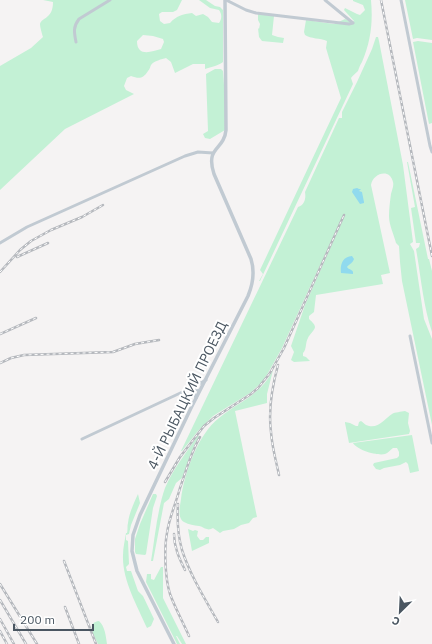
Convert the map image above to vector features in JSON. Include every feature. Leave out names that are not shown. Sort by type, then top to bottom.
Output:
[{"type":"street","points":[[76,42],[74,26],[76,22],[110,0]]},
{"type":"street","points":[[0,243],[27,227],[185,156],[198,152],[213,153],[221,144],[226,134],[225,0],[256,13],[353,23],[325,0]]},
{"type":"street","points":[[401,0],[432,152]]},
{"type":"street","name":"4-Й РЫБАЦКИЙ ПРОЕЗД","points":[[174,644],[138,571],[133,556],[132,542],[134,530],[140,515],[252,286],[253,268],[249,254],[211,166],[213,153]]},
{"type":"street","points":[[410,336],[432,443]]},
{"type":"street","points":[[82,439],[206,380]]},
{"type":"street","points":[[191,388],[199,392]]},
{"type":"street","points":[[191,388],[196,398]]},
{"type":"green space","points":[[43,0],[182,0],[177,10],[173,12],[162,12],[159,14],[160,21],[164,24],[170,23],[180,16],[192,13],[196,16],[203,14],[212,22],[219,23],[221,20],[221,13],[219,10],[210,8],[199,0],[206,0],[223,10],[223,62],[205,69],[205,64],[193,64],[175,73],[171,62],[166,58],[154,62],[143,77],[136,78],[131,76],[127,78],[124,86],[126,90],[134,94],[65,129],[0,190],[0,66],[31,48],[43,37],[40,24],[51,12],[53,2]],"holes":[[[143,35],[163,39],[164,42],[161,49],[145,52],[139,49],[137,41]]]},
{"type":"green space","points":[[353,0],[371,0],[371,31],[365,54],[358,71],[351,78],[353,84],[260,281],[259,281],[263,274],[260,270],[341,98],[326,48],[327,41],[305,35],[306,20],[334,24],[345,19],[351,22],[354,21],[344,10],[345,8],[360,15],[365,10],[363,5]]},
{"type":"green space","points":[[405,0],[432,0],[432,40],[417,38],[413,39]]},
{"type":"green space","points":[[258,14],[274,16],[272,35],[284,38],[283,43],[262,41],[259,37],[258,28],[259,29],[260,24]]},
{"type":"green space","points":[[376,37],[378,37],[379,41],[403,165],[413,242],[410,244],[414,251],[424,319],[432,339],[432,425],[402,281],[399,246],[396,243],[389,219],[393,182],[389,175],[382,174],[378,175],[372,181],[371,185],[390,273],[381,275],[383,284],[316,295],[314,312],[309,316],[309,319],[315,328],[307,340],[303,353],[303,356],[310,361],[294,362],[291,360],[294,352],[291,346],[305,305],[345,215],[344,214],[282,348],[268,373],[261,383],[250,393],[213,416],[181,451],[298,207],[302,205],[304,201],[305,192],[339,118],[342,118],[342,112],[372,49]]},
{"type":"green space","points":[[418,41],[432,43],[432,123],[429,124],[413,42]]},
{"type":"green space","points":[[215,69],[221,69],[223,71],[225,88],[225,130],[210,139],[205,138],[203,134],[208,131],[206,74]]},
{"type":"green space","points":[[407,162],[428,259],[432,271],[432,332],[424,301],[416,249],[419,247],[420,243],[416,243],[411,208],[415,207]]},
{"type":"green space","points":[[273,370],[267,394],[267,403],[235,411],[257,517],[253,518],[249,523],[220,533],[213,528],[205,529],[200,526],[184,522],[180,518],[180,505],[185,478],[193,455],[199,444],[211,425],[262,386]]},
{"type":"green space","points":[[405,411],[409,413],[409,434],[349,443],[345,422],[358,426],[359,422],[361,421],[366,425],[374,426],[393,413]]},
{"type":"green space","points":[[198,435],[199,437],[195,443],[182,478],[176,483],[169,499],[164,503],[153,561],[151,561],[158,515],[165,488],[176,467]]},
{"type":"green space","points":[[412,435],[419,471],[410,473],[406,462],[380,470],[376,469],[373,465],[374,463],[397,458],[399,456],[399,452],[397,448],[393,448],[385,454],[377,454],[363,450],[355,446],[353,443]]},
{"type":"green space","points":[[138,494],[140,503],[129,534],[126,535],[126,540],[128,541],[129,564],[126,567],[127,571],[131,571],[138,591],[143,596],[154,619],[151,626],[147,628],[131,592],[123,564],[123,549],[129,519]]},
{"type":"green space","points":[[153,494],[156,494],[157,496],[153,508],[146,554],[136,554],[135,539]]},
{"type":"green space","points":[[188,529],[198,531],[197,536],[200,540],[209,537],[209,543],[192,551]]},
{"type":"green space","points":[[161,567],[163,567],[163,598],[186,644],[182,644],[176,636],[180,644],[177,644],[146,582],[147,574],[151,574],[151,579],[154,580]]},
{"type":"green space","points":[[99,621],[104,629],[107,644],[98,644],[93,634],[93,624]]},
{"type":"water","points":[[353,189],[361,189],[359,191],[362,192],[364,203],[360,204],[352,192]]},
{"type":"water","points":[[352,256],[354,259],[347,267],[353,271],[353,274],[341,273],[342,262],[346,258]]},
{"type":"railway","points":[[381,0],[432,256]]},
{"type":"railway","points":[[0,272],[20,250],[31,241],[51,230],[82,217],[103,205]]},
{"type":"railway","points":[[165,482],[180,457],[204,426],[251,394],[270,373],[284,348],[344,215]]},
{"type":"railway","points":[[17,257],[48,243]]},
{"type":"railway","points":[[0,334],[36,318]]},
{"type":"railway","points":[[0,363],[11,358],[24,355],[113,352],[135,344],[159,340]]},
{"type":"railway","points":[[278,365],[272,390],[270,423],[272,443],[279,475]]},
{"type":"railway","points":[[189,636],[168,587],[166,572],[166,540],[171,516],[189,462],[200,437]]},
{"type":"railway","points":[[178,504],[178,528],[185,559],[193,578],[218,622]]},
{"type":"railway","points":[[174,534],[177,552],[185,570]]},
{"type":"railway","points":[[64,561],[96,644]]},
{"type":"railway","points":[[0,584],[37,644]]},
{"type":"railway","points":[[0,600],[26,644]]},
{"type":"railway","points":[[65,607],[79,644]]},
{"type":"railway","points":[[0,619],[14,644]]},
{"type":"railway","points":[[0,631],[7,644]]}]
